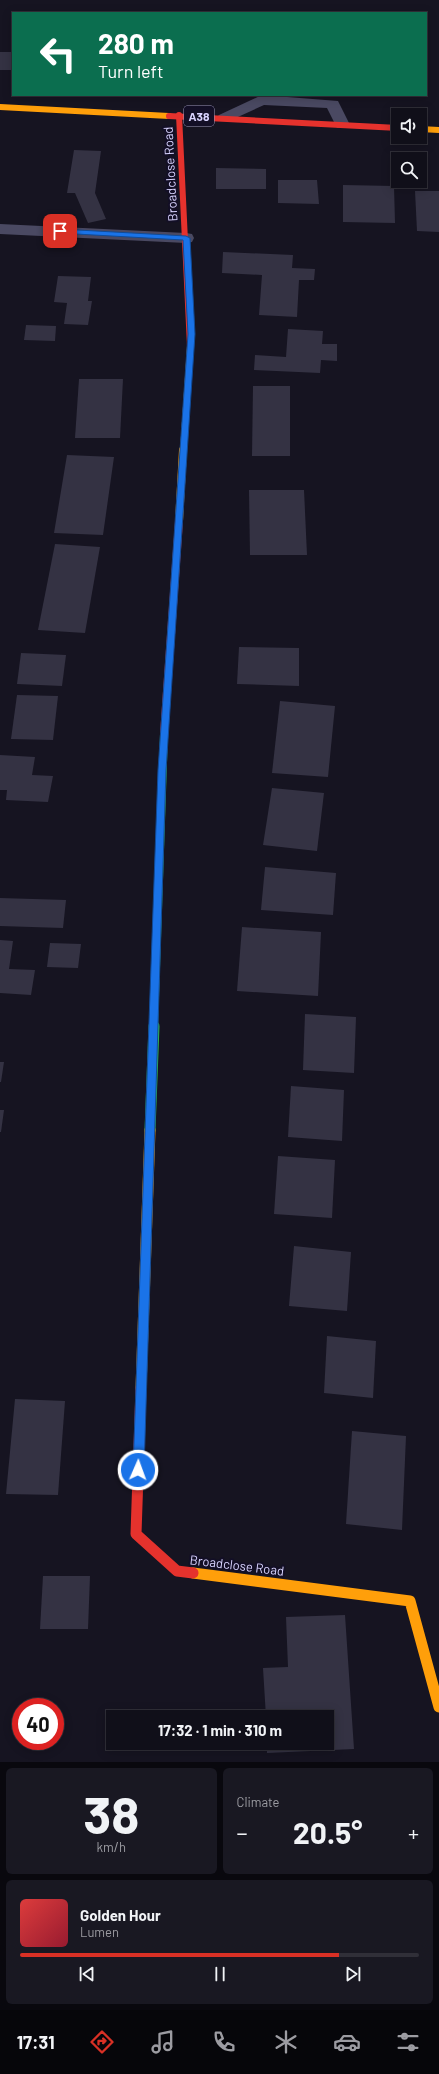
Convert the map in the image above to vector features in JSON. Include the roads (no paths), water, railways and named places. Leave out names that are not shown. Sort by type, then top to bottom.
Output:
[{"type":"street","name":"A38","points":[[0,107],[224,118]]},
{"type":"street","name":"Broadclose Road","points":[[179,115],[191,334],[162,770],[136,1534],[178,1571],[410,1601],[439,1707]]},
{"type":"street","points":[[342,125],[391,128]]},
{"type":"street","points":[[427,129],[439,130]]},
{"type":"lane","points":[[224,118],[262,100],[333,104],[342,125]]},
{"type":"lane","points":[[0,230],[29,229],[186,238]]}]
